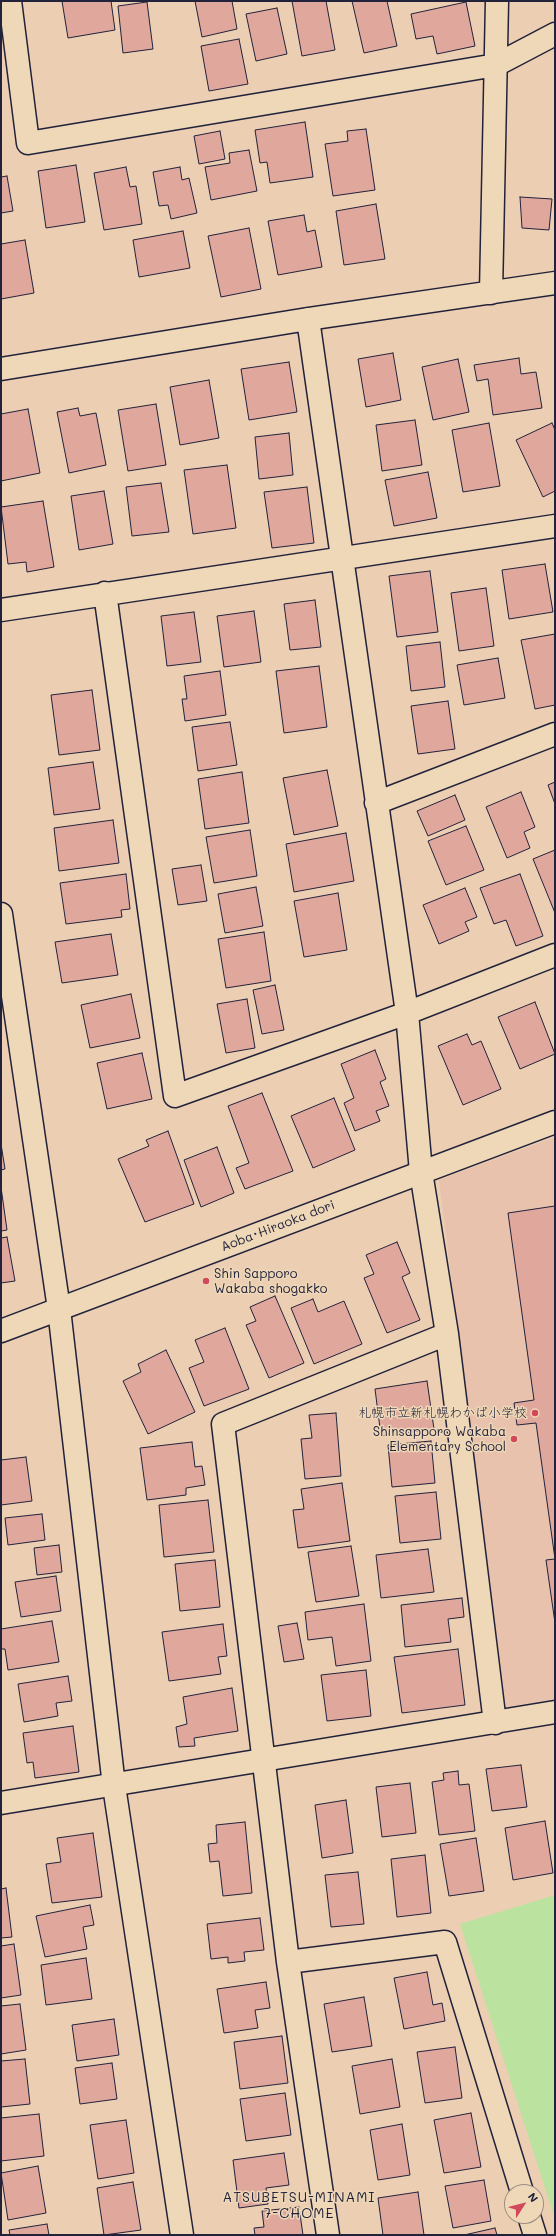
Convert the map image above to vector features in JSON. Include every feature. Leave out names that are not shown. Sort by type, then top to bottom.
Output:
[{"type":"street","points":[[10,1],[28,143],[496,65],[555,34]]},
{"type":"street","points":[[491,293],[497,1]]},
{"type":"street","points":[[1,369],[308,319],[555,283]]},
{"type":"street","points":[[308,319],[407,1013],[421,1172],[447,1334],[495,1723]]},
{"type":"street","points":[[1,610],[105,593],[555,526]]},
{"type":"street","points":[[105,593],[175,1096],[407,1013],[555,955]]},
{"type":"street","points":[[376,803],[555,734]]},
{"type":"street","points":[[1,914],[59,1309],[114,1786],[182,2235]]},
{"type":"street","name":"Aoba･Hiraoka dori","points":[[1,1331],[555,1122]]},
{"type":"street","points":[[328,2235],[288,1962],[265,1761],[223,1424],[447,1334]]},
{"type":"street","points":[[1,1803],[114,1786],[555,1712]]},
{"type":"street","points":[[288,1962],[445,1942],[520,2184]]},
{"type":"street","points":[[532,2224],[535,2235]]},
{"type":"shaded area","name":"Shinsapporo Wakaba Elementary School","points":[[555,1137],[555,1699],[506,1707],[439,1180]]},
{"type":"green space","points":[[555,1895],[555,2219],[544,2184],[460,1924]]},
{"type":"building","points":[[62,1],[111,1],[115,30],[68,38]]},
{"type":"building","points":[[195,1],[232,1],[237,29],[202,37]]},
{"type":"building","points":[[292,1],[326,1],[335,50],[302,56]]},
{"type":"building","points":[[352,1],[387,1],[397,46],[364,53]]},
{"type":"building","points":[[147,2],[153,49],[123,53],[118,6]]},
{"type":"building","points":[[466,2],[475,46],[437,54],[433,36],[416,39],[411,14]]},
{"type":"building","points":[[277,8],[287,54],[256,61],[246,14]]},
{"type":"building","points":[[239,39],[248,84],[209,91],[201,46]]},
{"type":"building","points":[[305,122],[313,177],[270,183],[267,162],[260,163],[255,130]]},
{"type":"building","points":[[366,129],[375,190],[333,196],[325,144],[348,141],[347,131]]},
{"type":"building","points":[[220,131],[225,159],[199,164],[194,136]]},
{"type":"building","points":[[249,150],[257,191],[211,200],[205,167],[230,163],[229,153]]},
{"type":"building","points":[[76,165],[85,222],[46,228],[38,171]]},
{"type":"building","points":[[126,167],[130,187],[136,186],[142,224],[104,230],[94,173]]},
{"type":"building","points":[[180,167],[182,180],[189,178],[197,213],[171,219],[168,205],[159,206],[153,172]]},
{"type":"building","points":[[7,176],[13,211],[1,213],[1,177]]},
{"type":"building","points":[[520,197],[552,199],[549,230],[522,228]]},
{"type":"building","points":[[376,204],[385,259],[344,265],[336,211]]},
{"type":"building","points":[[304,215],[307,232],[315,230],[322,267],[278,275],[268,221]]},
{"type":"building","points":[[249,228],[261,289],[221,297],[208,236]]},
{"type":"building","points":[[183,231],[190,268],[139,277],[133,240]]},
{"type":"building","points":[[25,240],[34,293],[1,299],[1,244]]},
{"type":"building","points":[[393,353],[401,400],[366,407],[358,359]]},
{"type":"building","points":[[519,358],[521,374],[536,372],[542,408],[493,415],[488,379],[477,381],[474,365]]},
{"type":"building","points":[[458,359],[469,412],[433,420],[422,367]]},
{"type":"building","points":[[289,362],[297,412],[249,420],[241,369]]},
{"type":"building","points":[[209,380],[219,438],[180,445],[170,387]]},
{"type":"building","points":[[156,404],[166,465],[128,471],[118,410]]},
{"type":"building","points":[[78,408],[80,416],[96,413],[106,465],[69,473],[57,412]]},
{"type":"building","points":[[28,409],[40,473],[1,481],[1,414]]},
{"type":"building","points":[[415,420],[422,465],[382,471],[376,425]]},
{"type":"building","points":[[489,423],[500,486],[463,492],[452,430]]},
{"type":"building","points":[[552,423],[555,430],[555,491],[543,497],[516,440]]},
{"type":"building","points":[[289,433],[293,475],[259,479],[255,437]]},
{"type":"building","points":[[227,465],[236,528],[193,534],[184,470]]},
{"type":"building","points":[[428,472],[437,518],[394,526],[385,480]]},
{"type":"building","points":[[161,483],[169,532],[132,536],[126,487]]},
{"type":"building","points":[[307,487],[314,543],[272,548],[264,492]]},
{"type":"building","points":[[104,491],[113,544],[79,550],[71,496]]},
{"type":"building","points":[[43,501],[54,567],[27,572],[26,562],[8,564],[1,507]]},
{"type":"building","points":[[545,564],[553,612],[509,619],[502,570]]},
{"type":"building","points":[[430,571],[438,632],[397,637],[389,576]]},
{"type":"building","points":[[486,588],[494,646],[459,651],[451,593]]},
{"type":"building","points":[[315,600],[321,647],[290,650],[284,604]]},
{"type":"building","points":[[254,611],[261,662],[224,667],[217,616]]},
{"type":"building","points":[[194,612],[201,662],[167,666],[161,616]]},
{"type":"building","points":[[555,634],[555,705],[535,709],[521,640]]},
{"type":"building","points":[[440,642],[445,687],[411,691],[406,646]]},
{"type":"building","points":[[498,658],[505,698],[464,705],[457,665]]},
{"type":"building","points":[[319,666],[327,727],[284,733],[276,671]]},
{"type":"building","points":[[220,671],[226,715],[185,721],[182,699],[187,699],[184,676]]},
{"type":"building","points":[[92,690],[100,750],[59,755],[51,695]]},
{"type":"building","points":[[448,701],[455,749],[418,754],[411,706]]},
{"type":"building","points":[[230,722],[237,765],[198,771],[192,727]]},
{"type":"building","points":[[93,762],[100,809],[54,815],[48,768]]},
{"type":"building","points":[[327,770],[338,826],[294,835],[283,778]]},
{"type":"building","points":[[242,772],[249,823],[205,829],[198,779]]},
{"type":"building","points":[[555,782],[555,804],[548,785]]},
{"type":"building","points":[[521,792],[535,827],[524,832],[530,848],[507,858],[486,807]]},
{"type":"building","points":[[455,795],[465,820],[428,836],[417,811]]},
{"type":"building","points":[[113,820],[119,863],[59,871],[54,828]]},
{"type":"building","points":[[466,826],[484,870],[446,885],[428,841]]},
{"type":"building","points":[[250,830],[257,876],[214,883],[206,837]]},
{"type":"building","points":[[346,833],[354,881],[294,892],[286,844]]},
{"type":"building","points":[[555,850],[555,913],[533,859]]},
{"type":"building","points":[[201,865],[207,901],[178,905],[172,869]]},
{"type":"building","points":[[126,874],[130,909],[121,910],[122,917],[66,924],[60,883]]},
{"type":"building","points":[[520,874],[543,936],[516,946],[506,920],[494,924],[480,888]]},
{"type":"building","points":[[256,887],[263,926],[225,933],[218,894]]},
{"type":"building","points":[[465,888],[477,917],[465,922],[469,931],[439,944],[423,905]]},
{"type":"building","points":[[338,893],[347,950],[304,957],[294,901]]},
{"type":"building","points":[[264,932],[271,981],[226,988],[218,939]]},
{"type":"building","points":[[111,934],[118,975],[62,983],[55,942]]},
{"type":"building","points":[[275,985],[284,1030],[262,1034],[253,990]]},
{"type":"building","points":[[131,994],[140,1038],[90,1048],[81,1005]]},
{"type":"building","points":[[247,999],[255,1048],[226,1053],[217,1004]]},
{"type":"building","points":[[535,1002],[555,1054],[520,1069],[498,1017]]},
{"type":"building","points":[[467,1034],[472,1045],[481,1041],[501,1089],[463,1105],[438,1046]]},
{"type":"building","points":[[375,1050],[386,1079],[380,1082],[389,1106],[376,1111],[380,1121],[355,1131],[344,1103],[354,1098],[341,1064]]},
{"type":"building","points":[[142,1053],[152,1099],[107,1109],[97,1063]]},
{"type":"building","points":[[262,1093],[293,1171],[245,1189],[236,1168],[249,1163],[228,1106]]},
{"type":"building","points":[[334,1098],[355,1150],[313,1168],[291,1116]]},
{"type":"building","points":[[168,1131],[194,1204],[145,1222],[118,1159],[149,1146],[146,1140]]},
{"type":"building","points":[[1,1144],[5,1169],[1,1170]]},
{"type":"building","points":[[217,1147],[234,1193],[201,1207],[184,1160]]},
{"type":"building","points":[[1,1187],[7,1230],[1,1231]]},
{"type":"building","name":"札幌市立新札幌わかば小学校","points":[[555,1206],[555,1559],[536,1423],[517,1425],[514,1403],[534,1400],[508,1213]]},
{"type":"building","points":[[7,1237],[15,1281],[1,1283],[1,1238]]},
{"type":"building","points":[[397,1242],[410,1273],[402,1277],[420,1320],[387,1333],[364,1278],[374,1274],[366,1255]]},
{"type":"building","points":[[275,1296],[304,1363],[269,1378],[246,1325],[256,1321],[250,1307]]},
{"type":"building","points":[[313,1299],[318,1312],[344,1301],[362,1344],[314,1364],[291,1308]]},
{"type":"building","points":[[225,1328],[249,1389],[204,1406],[189,1368],[204,1362],[195,1340]]},
{"type":"building","points":[[166,1350],[195,1412],[148,1434],[123,1381],[141,1372],[138,1364]]},
{"type":"building","points":[[427,1381],[434,1429],[381,1436],[375,1389]]},
{"type":"building","points":[[336,1413],[341,1476],[305,1479],[301,1439],[312,1438],[309,1415]]},
{"type":"building","points":[[431,1441],[435,1483],[392,1487],[388,1445]]},
{"type":"building","points":[[192,1442],[195,1467],[202,1466],[205,1485],[186,1488],[186,1495],[147,1500],[140,1448]]},
{"type":"building","points":[[26,1457],[32,1501],[1,1505],[1,1460]]},
{"type":"building","points":[[342,1483],[350,1541],[298,1548],[293,1510],[304,1509],[301,1489]]},
{"type":"building","points":[[436,1492],[441,1539],[400,1543],[395,1496]]},
{"type":"building","points":[[208,1500],[214,1552],[164,1557],[159,1505]]},
{"type":"building","points":[[42,1514],[45,1540],[8,1545],[5,1518]]},
{"type":"building","points":[[59,1545],[62,1572],[37,1575],[34,1548]]},
{"type":"building","points":[[351,1546],[359,1596],[316,1602],[308,1552]]},
{"type":"building","points":[[428,1549],[434,1592],[381,1598],[376,1555]]},
{"type":"building","points":[[555,1559],[555,1623],[546,1560]]},
{"type":"building","points":[[215,1560],[220,1607],[180,1611],[175,1564]]},
{"type":"building","points":[[56,1576],[61,1611],[21,1617],[15,1582]]},
{"type":"building","points":[[462,1598],[464,1617],[448,1619],[451,1642],[405,1647],[401,1605]]},
{"type":"building","points":[[364,1604],[371,1661],[336,1666],[332,1637],[308,1640],[305,1612]]},
{"type":"building","points":[[52,1621],[59,1662],[8,1670],[5,1649],[1,1649],[1,1629]]},
{"type":"building","points":[[297,1623],[304,1659],[284,1662],[278,1626]]},
{"type":"building","points":[[223,1624],[227,1656],[218,1657],[221,1674],[169,1681],[162,1632]]},
{"type":"building","points":[[458,1649],[465,1705],[402,1713],[394,1657]]},
{"type":"building","points":[[366,1670],[371,1716],[327,1721],[321,1675]]},
{"type":"building","points":[[68,1676],[72,1701],[56,1703],[58,1716],[24,1722],[18,1684]]},
{"type":"building","points":[[232,1688],[238,1731],[194,1738],[195,1746],[179,1747],[176,1727],[187,1724],[183,1697]]},
{"type":"building","points":[[73,1726],[79,1772],[35,1778],[33,1762],[27,1763],[23,1733]]},
{"type":"building","points":[[521,1765],[527,1807],[492,1811],[486,1769]]},
{"type":"building","points":[[458,1771],[459,1785],[469,1784],[475,1831],[439,1835],[432,1782],[444,1780],[443,1773]]},
{"type":"building","points":[[410,1783],[416,1833],[382,1837],[376,1787]]},
{"type":"building","points":[[346,1800],[353,1853],[322,1858],[315,1805]]},
{"type":"building","points":[[545,1821],[553,1873],[513,1880],[505,1828]]},
{"type":"building","points":[[245,1822],[252,1893],[223,1896],[219,1861],[210,1862],[208,1844],[217,1843],[216,1825]]},
{"type":"building","points":[[93,1833],[102,1897],[52,1903],[46,1864],[61,1862],[57,1838]]},
{"type":"building","points":[[476,1838],[484,1891],[449,1896],[440,1844]]},
{"type":"building","points":[[425,1855],[431,1913],[397,1917],[391,1859]]},
{"type":"building","points":[[358,1872],[364,1924],[331,1927],[325,1875]]},
{"type":"building","points":[[6,1888],[12,1937],[1,1938],[1,1889]]},
{"type":"building","points":[[90,1905],[94,1925],[83,1927],[87,1949],[45,1957],[36,1916]]},
{"type":"building","points":[[260,1918],[264,1950],[244,1952],[245,1961],[228,1963],[228,1957],[211,1959],[207,1924]]},
{"type":"building","points":[[14,1944],[21,1995],[1,1998],[1,1946]]},
{"type":"building","points":[[86,1958],[92,1999],[46,2005],[41,1965]]},
{"type":"building","points":[[427,1972],[433,2005],[442,2003],[445,2021],[404,2029],[394,1978]]},
{"type":"building","points":[[266,1982],[270,2008],[255,2010],[258,2028],[224,2033],[217,1989]]},
{"type":"building","points":[[364,1997],[372,2046],[332,2052],[324,2004]]},
{"type":"building","points":[[20,2004],[26,2050],[1,2054],[1,2006]]},
{"type":"building","points":[[114,2019],[119,2055],[77,2061],[72,2025]]},
{"type":"building","points":[[282,2036],[288,2083],[240,2089],[234,2042]]},
{"type":"building","points":[[455,2047],[462,2098],[425,2103],[417,2052]]},
{"type":"building","points":[[25,2059],[30,2104],[1,2107],[1,2061]]},
{"type":"building","points":[[392,2059],[400,2107],[360,2114],[352,2066]]},
{"type":"building","points":[[112,2063],[117,2099],[80,2104],[75,2068]]},
{"type":"building","points":[[285,2093],[291,2135],[246,2141],[240,2099]]},
{"type":"building","points":[[471,2113],[481,2167],[444,2173],[434,2120]]},
{"type":"building","points":[[39,2114],[44,2156],[1,2161],[1,2118]]},
{"type":"building","points":[[126,2120],[134,2173],[98,2179],[90,2125]]},
{"type":"building","points":[[402,2124],[410,2175],[378,2180],[370,2130]]},
{"type":"building","points":[[284,2153],[289,2185],[266,2188],[268,2204],[239,2208],[233,2160]]},
{"type":"building","points":[[38,2166],[46,2213],[8,2220],[1,2173]]},
{"type":"building","points":[[484,2180],[491,2221],[453,2228],[445,2186]]},
{"type":"building","points":[[133,2182],[141,2230],[104,2235],[97,2188]]},
{"type":"building","points":[[418,2192],[424,2235],[383,2235],[378,2198]]},
{"type":"building","points":[[299,2207],[303,2235],[255,2235],[254,2228],[264,2227],[262,2211]]},
{"type":"building","points":[[47,2224],[49,2235],[10,2235],[9,2230]]},
{"type":"building","points":[[495,2228],[497,2235],[464,2235]]},
{"type":"place","name":"Shin Sapporo Wakaba shogakko","points":[[206,1281]]},
{"type":"place","name":"札幌市立新札幌わかば小学校","points":[[535,1413]]},
{"type":"place","name":"Shinsapporo Wakaba Elementary School","points":[[514,1439]]},
{"type":"district","name":"ATSUBETSU-MINAMI 7-CHOME","points":[[299,2206]]}]
